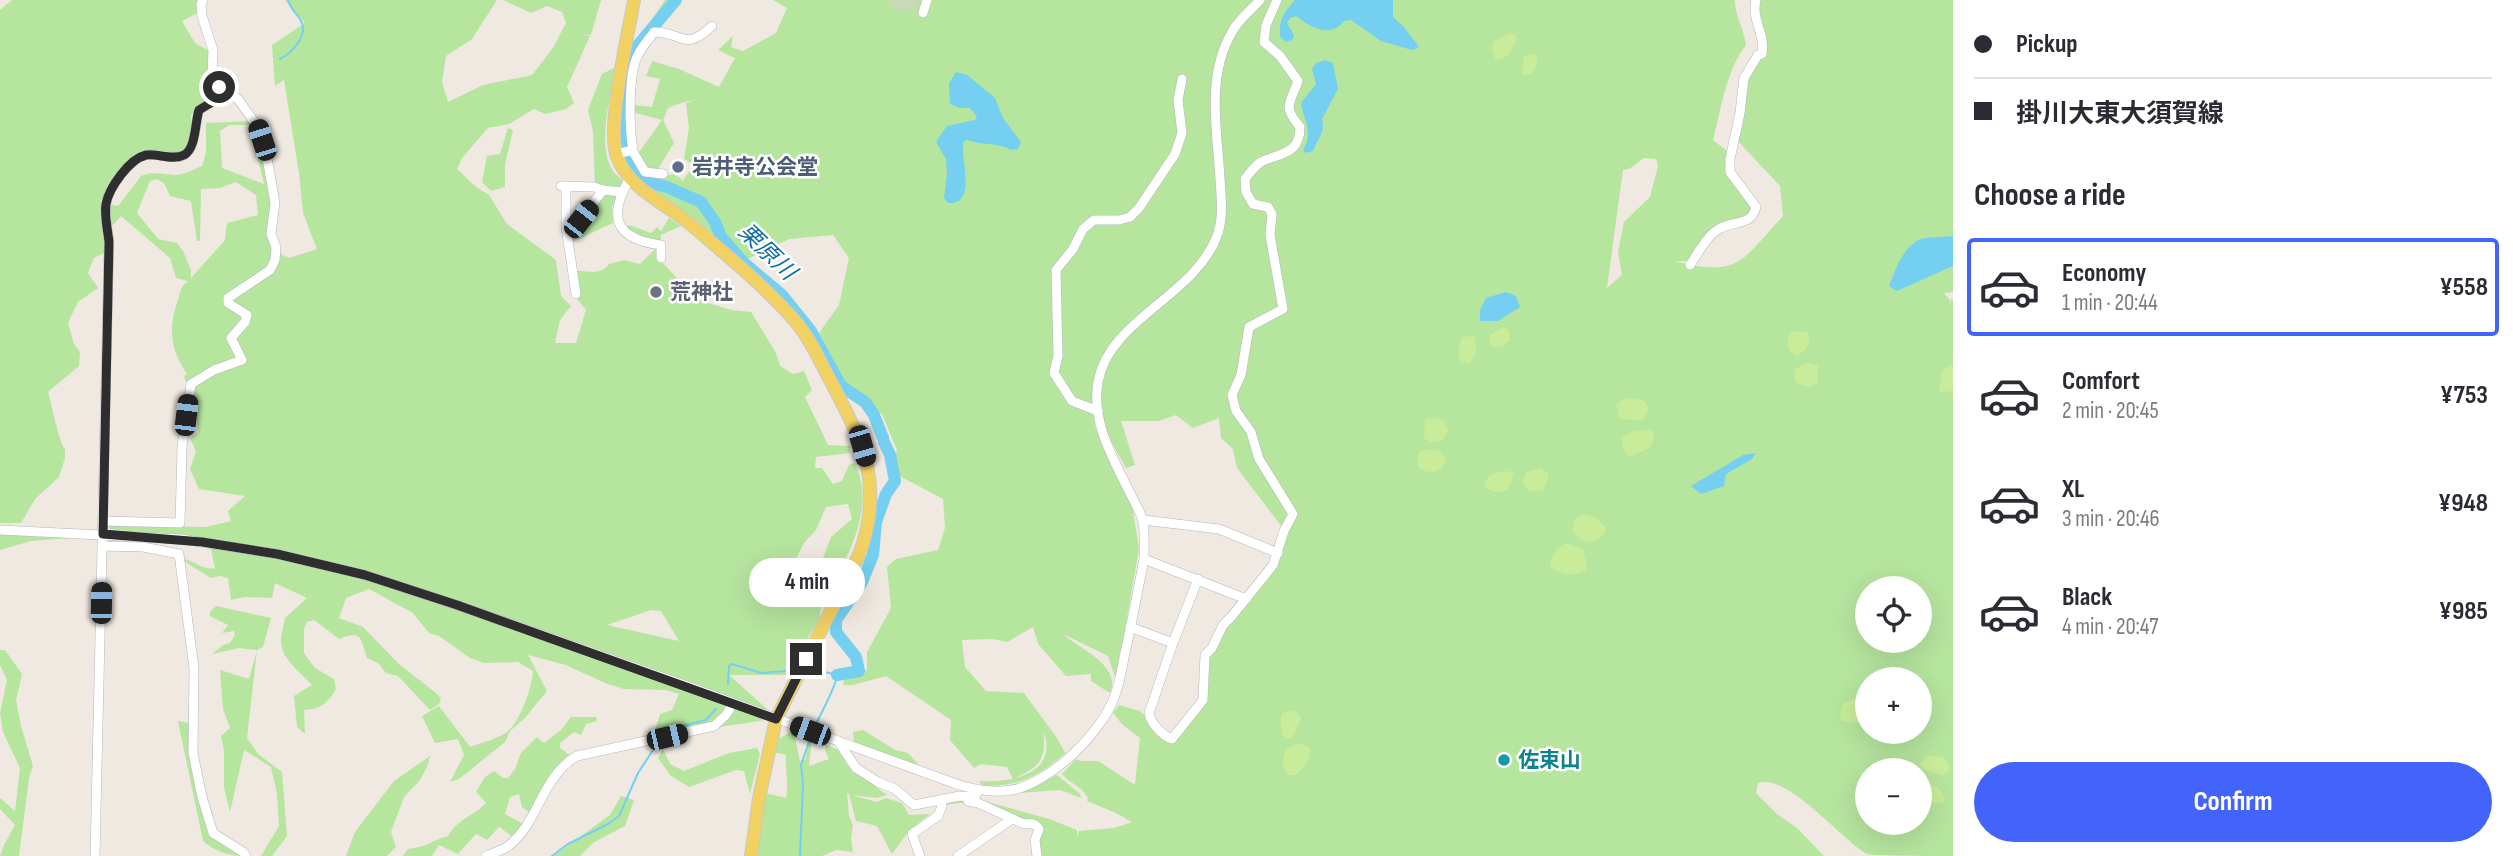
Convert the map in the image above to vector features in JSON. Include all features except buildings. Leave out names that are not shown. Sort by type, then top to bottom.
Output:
[{"type":"main road","points":[[634,0],[632,52],[614,123],[613,145],[627,152],[630,178],[716,246],[795,321],[809,340],[839,397],[862,446],[869,470],[871,507],[867,533],[859,555],[776,719],[759,798],[751,856]]},
{"type":"street","points":[[103,521],[180,523],[182,447],[191,384],[214,370],[242,360],[231,338],[245,322],[247,315],[228,303],[228,298],[270,270],[275,260],[276,247],[271,234],[275,203],[267,158],[257,126],[238,99],[219,87],[212,75],[213,50],[202,16],[203,0]]},
{"type":"street","points":[[923,13],[927,0]]},
{"type":"street","points":[[0,530],[103,534],[202,542],[287,556],[365,575],[470,609],[978,790],[1012,790],[1032,783],[1087,740],[1103,721],[1115,696],[1144,559],[1143,520],[1104,439],[1098,411],[1098,382],[1101,368],[1124,334],[1194,274],[1209,254],[1218,233],[1222,211],[1214,90],[1220,63],[1232,32],[1260,0]]},
{"type":"street","points":[[1198,579],[1149,713],[1150,720],[1172,739],[1203,700],[1205,655],[1212,648],[1223,625],[1273,565],[1284,531],[1293,514],[1259,459],[1251,432],[1236,411],[1232,395],[1241,375],[1249,327],[1283,309],[1270,235],[1272,214],[1268,207],[1253,204],[1245,179],[1254,167],[1264,160],[1276,158],[1293,148],[1300,135],[1300,127],[1289,114],[1288,103],[1298,81],[1280,56],[1264,42],[1266,25],[1277,0]]},
{"type":"street","points":[[1690,265],[1700,248],[1718,229],[1749,219],[1755,212],[1756,206],[1730,172],[1730,159],[1744,78],[1762,54],[1764,43],[1753,10],[1756,0]]},
{"type":"street","points":[[663,174],[645,172],[627,152],[632,52],[654,32],[691,41],[703,36],[712,26]]},
{"type":"street","points":[[1098,411],[1072,401],[1054,373],[1058,356],[1056,270],[1073,249],[1083,229],[1094,220],[1130,217],[1175,154],[1182,133],[1178,100],[1182,79]]},
{"type":"street","points":[[95,856],[109,242],[106,205],[111,190],[132,163],[146,155],[173,156],[187,152],[192,144],[199,110],[227,93]]},
{"type":"street","points":[[630,178],[622,192],[617,214],[620,226],[628,235],[642,242],[661,245],[661,258]]},
{"type":"street","points":[[576,294],[566,227],[564,186],[622,192]]},
{"type":"street","points":[[566,227],[581,219],[603,190]]},
{"type":"street","points":[[1143,520],[1219,529],[1278,553]]},
{"type":"street","points":[[103,546],[143,547],[179,554],[194,668],[192,741],[195,767],[213,833],[246,856]]},
{"type":"street","points":[[1144,559],[1246,599]]},
{"type":"street","points":[[1130,627],[1173,643]]},
{"type":"street","points":[[486,856],[508,847],[521,832],[556,773],[567,761],[714,726],[726,715],[733,703]]},
{"type":"street","points":[[838,741],[856,768],[895,789],[910,803],[919,805],[970,801],[1024,824],[1036,825],[1039,829],[1035,840],[1037,856]]},
{"type":"street","points":[[941,803],[960,796],[975,797],[978,790]]},
{"type":"street","points":[[920,856],[912,834],[938,816],[941,803]]},
{"type":"street","points":[[958,856],[1012,819]]},
{"type":"green space","points":[[12,0],[203,0],[196,14],[182,21],[195,43],[211,52],[208,69],[214,86],[211,98],[191,115],[191,144],[185,151],[145,151],[127,160],[100,202],[118,206],[145,174],[178,175],[202,166],[206,152],[206,123],[251,121],[254,125],[229,125],[220,131],[222,168],[264,184],[256,151],[260,139],[269,187],[270,242],[272,249],[289,258],[317,249],[303,213],[284,80],[275,86],[272,45],[305,23],[285,0],[497,0],[472,39],[446,56],[442,82],[448,102],[483,85],[532,75],[553,48],[566,23],[562,12],[547,6],[531,13],[503,0],[601,0],[591,35],[580,34],[590,36],[567,87],[574,103],[566,109],[545,114],[534,109],[509,124],[488,128],[462,158],[457,169],[489,195],[507,224],[556,260],[561,296],[571,306],[560,320],[555,343],[576,343],[586,310],[577,299],[576,271],[599,271],[609,264],[625,260],[640,264],[658,246],[662,262],[696,299],[731,310],[751,312],[776,353],[780,366],[793,374],[804,371],[812,390],[805,397],[828,445],[850,446],[850,453],[816,457],[815,468],[822,468],[833,484],[842,481],[849,465],[854,463],[863,495],[858,527],[832,589],[816,580],[815,566],[823,558],[831,537],[852,519],[848,504],[826,507],[816,530],[804,543],[791,569],[763,606],[771,601],[778,588],[784,596],[800,596],[810,585],[825,591],[819,619],[786,675],[729,675],[767,709],[766,720],[653,737],[660,714],[672,710],[679,694],[666,690],[624,689],[566,665],[528,655],[547,691],[524,719],[510,731],[505,742],[459,779],[450,782],[464,755],[458,739],[435,743],[422,716],[439,706],[470,747],[494,739],[507,732],[521,713],[533,671],[518,662],[484,663],[470,658],[439,636],[429,633],[413,613],[369,589],[346,598],[339,618],[363,627],[399,664],[441,698],[439,704],[430,710],[398,676],[386,673],[378,663],[367,658],[357,636],[339,639],[314,620],[307,622],[304,629],[304,653],[315,668],[334,679],[336,689],[323,704],[304,710],[305,734],[297,727],[294,696],[312,685],[287,658],[281,641],[285,618],[307,598],[275,583],[272,598],[244,597],[231,600],[228,578],[211,578],[185,562],[185,559],[207,568],[215,568],[209,540],[110,529],[107,525],[206,527],[231,521],[228,511],[245,496],[199,489],[190,469],[196,451],[190,438],[198,432],[198,424],[184,376],[187,374],[177,356],[172,338],[180,292],[188,281],[176,278],[170,258],[121,216],[112,226],[108,251],[94,258],[88,273],[98,288],[78,302],[68,323],[74,344],[80,352],[79,366],[48,392],[65,449],[59,477],[35,499],[21,523],[0,523],[0,10]],"holes":[[[157,179],[164,183],[170,196],[191,201],[197,241],[200,241],[201,189],[220,188],[236,182],[256,195],[258,215],[227,223],[225,240],[191,278],[191,270],[177,243],[158,239],[137,213],[150,181]],[[651,610],[661,611],[679,641],[607,625]]]},
{"type":"green space","points":[[665,0],[680,0],[640,51],[631,109],[638,158],[639,152],[662,120],[632,112],[634,105],[652,107],[660,79],[646,76],[652,61],[679,69],[719,87],[735,58],[718,50],[733,36],[731,47],[743,51],[776,33],[787,8],[773,0],[1735,0],[1746,45],[1729,78],[1713,140],[1727,151],[1730,172],[1756,207],[1746,221],[1718,229],[1687,261],[1674,261],[1713,267],[1738,262],[1783,216],[1780,186],[1734,137],[1750,76],[1764,50],[1752,0],[1953,0],[1953,292],[1944,293],[1950,300],[1950,309],[1951,298],[1953,301],[1953,856],[1867,854],[1799,797],[1770,783],[1758,783],[1756,793],[1777,814],[1797,828],[1824,856],[1037,856],[1036,849],[1044,827],[968,802],[945,805],[943,800],[970,797],[1049,819],[1077,830],[1077,837],[1079,831],[1114,828],[1132,822],[1087,801],[1088,798],[1082,791],[1062,774],[1076,759],[1098,761],[1135,785],[1140,738],[1113,713],[1119,705],[1140,711],[1171,740],[1203,700],[1207,657],[1224,626],[1276,564],[1285,531],[1237,468],[1233,449],[1221,438],[1219,418],[1193,428],[1176,415],[1159,421],[1121,421],[1135,465],[1126,468],[1107,434],[1094,424],[1115,475],[1132,505],[1139,549],[1116,680],[1108,656],[1063,634],[1105,666],[1112,683],[1110,693],[1091,681],[1091,674],[1066,676],[1038,644],[1033,627],[1007,642],[993,639],[962,640],[965,667],[986,691],[1024,693],[1065,753],[1046,769],[1027,779],[982,786],[979,781],[1013,779],[1007,767],[981,764],[974,768],[950,740],[951,720],[886,676],[843,685],[844,679],[867,670],[867,652],[891,608],[887,567],[896,559],[938,550],[945,528],[943,499],[892,472],[897,450],[882,414],[844,387],[841,375],[819,333],[839,305],[849,258],[833,235],[789,239],[746,260],[726,239],[708,209],[703,208],[721,245],[639,182],[623,158],[618,140],[627,55],[629,65],[634,45]],"holes":[[[696,100],[686,103],[689,128],[684,159],[694,165],[681,183],[682,179],[673,174],[662,177],[653,171],[658,169],[674,143],[663,120],[668,108]],[[1644,158],[1656,159],[1658,166],[1650,197],[1624,222],[1618,252],[1622,275],[1607,288],[1623,170],[1629,169]],[[1044,732],[1046,747],[1044,758],[1038,767],[1015,778],[1035,766],[1044,750]]]},
{"type":"green space","points":[[917,0],[919,6],[905,14],[892,8],[888,1]]},
{"type":"green space","points":[[1514,34],[1517,38],[1509,55],[1495,59],[1492,48],[1494,41]]},
{"type":"green space","points":[[1535,54],[1538,61],[1533,73],[1525,75],[1522,74],[1524,56]]},
{"type":"green space","points":[[616,67],[605,134],[608,160],[613,171],[625,183],[619,190],[595,187],[593,131],[588,110],[602,74]]},
{"type":"green space","points":[[508,128],[513,130],[505,164],[505,187],[491,191],[482,182],[487,156],[500,154]]},
{"type":"green space","points":[[604,193],[618,194],[612,207],[613,223],[572,242],[567,226]]},
{"type":"green space","points":[[669,218],[681,226],[661,235],[661,245],[646,243],[621,225],[651,233],[657,227],[661,231]]},
{"type":"green space","points":[[1503,327],[1509,330],[1510,340],[1503,346],[1493,347],[1490,344],[1490,335]]},
{"type":"green space","points":[[1794,331],[1808,332],[1809,336],[1808,346],[1797,356],[1787,345],[1789,335]]},
{"type":"green space","points":[[1474,336],[1477,352],[1469,364],[1459,360],[1459,348],[1462,337]]},
{"type":"green space","points":[[1807,363],[1818,366],[1818,383],[1809,387],[1797,384],[1794,376],[1795,369]]},
{"type":"green space","points":[[1951,365],[1953,389],[1950,392],[1939,391],[1942,371]]},
{"type":"green space","points":[[1626,398],[1643,400],[1649,408],[1643,420],[1620,419],[1616,404]]},
{"type":"green space","points":[[1425,419],[1445,421],[1448,431],[1442,441],[1431,442],[1424,438]]},
{"type":"green space","points":[[1632,431],[1653,431],[1651,445],[1644,451],[1629,456],[1623,450],[1622,438]]},
{"type":"green space","points":[[1427,449],[1439,451],[1446,458],[1440,469],[1433,472],[1420,469],[1417,463],[1419,452]]},
{"type":"green space","points":[[1540,468],[1549,474],[1544,490],[1529,491],[1522,483],[1526,472]]},
{"type":"green space","points":[[1507,471],[1514,473],[1508,489],[1495,492],[1484,485],[1493,474]]},
{"type":"green space","points":[[1585,514],[1595,517],[1605,527],[1605,533],[1592,542],[1580,539],[1573,532],[1575,520]]},
{"type":"green space","points":[[0,535],[96,536],[31,541],[0,550]]},
{"type":"green space","points":[[1566,543],[1583,549],[1587,564],[1585,571],[1567,574],[1550,566],[1555,552]]},
{"type":"green space","points":[[216,606],[271,618],[263,647],[257,650],[239,648],[212,654],[230,643],[235,635],[234,631],[222,633],[228,625],[210,616]]},
{"type":"green space","points":[[0,650],[5,650],[22,674],[16,700],[33,766],[29,778],[19,856],[0,856],[15,825],[0,809],[0,798],[15,811],[20,768],[3,732],[0,713],[7,680],[0,665]]},
{"type":"green space","points":[[257,650],[247,738],[258,754],[282,772],[287,836],[272,856],[261,856],[279,826],[277,794],[271,767],[244,750],[230,812],[224,788],[224,751],[221,736],[230,728],[223,709],[220,670],[249,679]]},
{"type":"green space","points":[[1855,700],[1855,722],[1843,721],[1840,716],[1843,704]]},
{"type":"green space","points":[[1294,710],[1301,717],[1290,739],[1283,736],[1281,719],[1282,713]]},
{"type":"green space","points":[[571,717],[596,717],[597,721],[586,724],[581,735],[574,732],[560,743],[560,748],[571,756],[555,773],[529,812],[522,807],[519,794],[510,797],[505,814],[523,824],[513,837],[499,827],[487,840],[476,834],[458,854],[439,845],[432,856],[403,856],[408,849],[448,836],[457,825],[486,803],[476,792],[485,777],[494,771],[503,778],[508,778],[521,753],[537,737],[544,743],[561,730]]},
{"type":"green space","points":[[178,721],[190,723],[208,835],[243,856],[222,852],[203,841]]},
{"type":"green space","points":[[863,730],[895,750],[908,753],[919,765],[854,743],[853,732]]},
{"type":"green space","points":[[793,731],[812,739],[809,766],[829,759],[825,744],[838,750],[848,766],[887,795],[876,798],[851,795],[877,802],[886,798],[902,803],[909,815],[930,814],[908,832],[892,854],[877,826],[856,821],[847,793],[849,816],[853,825],[853,852],[836,850],[822,856],[756,856],[765,793],[786,798],[786,755],[773,752],[778,739]],"holes":[[[795,738],[808,738],[806,759],[800,761]]]},
{"type":"green space","points":[[1299,743],[1309,747],[1309,759],[1296,775],[1288,775],[1283,765],[1286,749]]},
{"type":"green space","points":[[757,748],[760,754],[750,794],[744,771],[736,770],[689,787],[670,775],[658,758],[663,749],[670,764],[684,771],[729,753]]},
{"type":"green space","points":[[430,756],[420,780],[404,797],[391,832],[396,847],[387,856],[346,856],[355,832],[394,781]]},
{"type":"green space","points":[[1942,757],[1948,763],[1949,770],[1942,776],[1932,772],[1932,758],[1927,758]]},
{"type":"green space","points":[[1057,775],[1080,794],[1081,798],[1060,790],[1020,793]]},
{"type":"green space","points":[[1932,785],[1945,799],[1943,803],[1932,802]]},
{"type":"green space","points":[[621,796],[634,800],[625,826],[594,842],[580,856],[554,856],[610,815]]},
{"type":"water","points":[[1295,0],[1393,0],[1393,17],[1419,47],[1412,50],[1381,41],[1351,20],[1327,30],[1313,27],[1296,16],[1290,18],[1287,23],[1294,35],[1292,40],[1286,42],[1280,37],[1280,25]]},
{"type":"water","points":[[1325,60],[1333,63],[1338,89],[1322,119],[1322,132],[1313,151],[1306,153],[1303,150],[1308,132],[1301,103],[1316,84],[1312,69],[1316,63]]},
{"type":"water","points":[[956,72],[967,75],[995,98],[1003,118],[1021,142],[1018,149],[1011,150],[967,140],[963,142],[965,190],[957,202],[948,203],[944,198],[946,159],[936,142],[947,126],[975,120],[977,117],[970,108],[950,104],[949,83]]},
{"type":"water","points":[[1953,236],[1953,266],[1897,291],[1889,286],[1898,264],[1912,245],[1925,238]]},
{"type":"water","points":[[1506,292],[1516,296],[1520,307],[1498,321],[1480,321],[1480,310],[1486,298]]},
{"type":"water","points":[[1756,453],[1752,459],[1726,474],[1724,486],[1701,494],[1691,486],[1743,455]]},
{"type":"waterway","points":[[280,59],[295,47],[303,31],[303,25],[288,0]]},
{"type":"waterway","name":"栗原川","points":[[676,0],[633,51],[629,66],[625,123],[626,141],[634,164],[647,182],[667,187],[701,202],[715,222],[721,237],[743,262],[782,295],[811,331],[841,386],[865,402],[874,415],[883,438]]},
{"type":"waterway","name":"栗原川","points":[[837,675],[859,671],[856,657],[836,632],[836,620],[862,582],[873,555],[876,522],[886,494],[895,481],[890,455],[884,442]]},
{"type":"waterway","points":[[728,684],[729,666],[732,664],[761,673],[785,671]]},
{"type":"waterway","points":[[814,728],[837,675],[817,670]]},
{"type":"waterway","points":[[664,733],[666,730],[706,720],[716,709]]},
{"type":"waterway","points":[[800,856],[803,784],[801,765],[812,733]]},
{"type":"waterway","points":[[552,856],[568,844],[619,816],[638,773],[657,744]]},
{"type":"place","name":"岩井寺公会堂","points":[[678,167]]},
{"type":"place","name":"荒神社","points":[[656,292]]},
{"type":"place","name":"佐束山","points":[[1504,760]]},
{"type":"route","points":[[219,87],[227,93],[199,110],[192,144],[187,152],[173,156],[146,155],[132,163],[111,190],[106,205],[109,242],[103,534],[202,542],[277,554],[365,575],[457,605],[776,719],[806,659]]}]
